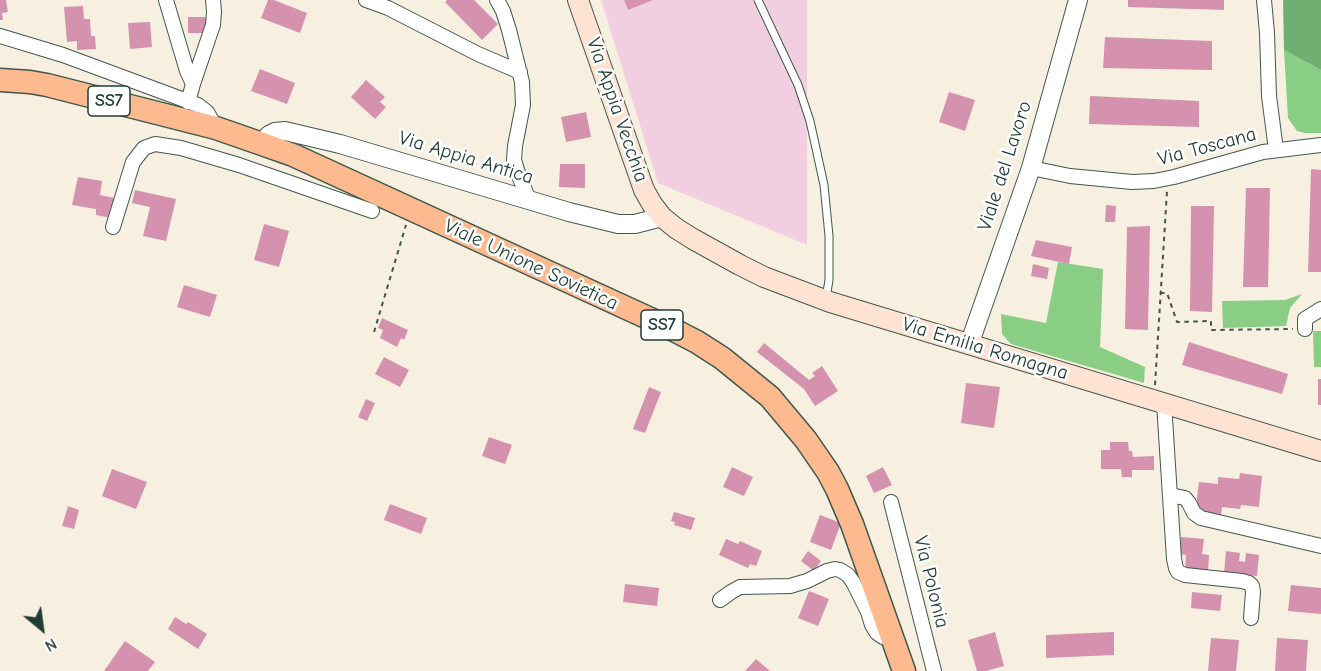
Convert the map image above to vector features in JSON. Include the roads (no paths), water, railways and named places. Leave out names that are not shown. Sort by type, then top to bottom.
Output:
[{"type":"main road","name":"Via Appia Vecchia","points":[[578,0],[641,182],[652,204],[662,217]]},
{"type":"main road","name":"SS7","points":[[0,80],[47,85],[216,128],[262,144]]},
{"type":"main road","name":"Viale Unione Sovietica","points":[[262,144],[292,155],[374,207],[410,210],[683,335],[722,358],[759,387],[782,410],[806,440],[837,489],[852,524],[904,671]]},
{"type":"main road","name":"Via Emilia Romagna","points":[[662,217],[677,229],[740,265],[825,301],[1321,451]]},
{"type":"street","points":[[166,0],[192,84]]},
{"type":"street","points":[[188,102],[213,25],[213,0]]},
{"type":"street","points":[[366,0],[388,8],[478,54],[520,72]]},
{"type":"street","points":[[497,0],[509,30],[523,89],[524,105],[514,160],[529,200]]},
{"type":"street","name":"Viale del Lavoro","points":[[969,345],[1031,168],[1077,0]]},
{"type":"street","points":[[1264,0],[1269,96],[1276,150]]},
{"type":"street","points":[[0,36],[63,55],[205,109],[216,128]]},
{"type":"street","name":"Via Appia Antica","points":[[262,144],[269,135],[285,131],[339,144],[569,212],[623,225],[644,223],[662,217]]},
{"type":"street","points":[[113,227],[133,162],[144,148],[155,144],[181,148],[374,207]]},
{"type":"street","name":"Via Toscana","points":[[1031,168],[1061,175],[1142,182],[1168,179],[1276,150],[1321,144]]},
{"type":"street","points":[[1305,329],[1305,320],[1321,309]]},
{"type":"street","points":[[1159,402],[1170,495],[1174,559],[1178,572],[1188,576],[1242,580],[1249,583],[1254,592],[1251,618]]},
{"type":"street","points":[[1170,495],[1185,498],[1194,513],[1201,519],[1321,546]]},
{"type":"street","name":"Via Polonia","points":[[891,502],[933,671]]},
{"type":"street","points":[[720,600],[740,587],[790,586],[836,569],[848,575],[854,582],[874,630],[880,636],[892,636]]},
{"type":"lane","points":[[758,0],[798,85],[815,143],[824,185],[829,236],[829,280],[825,301]]}]
